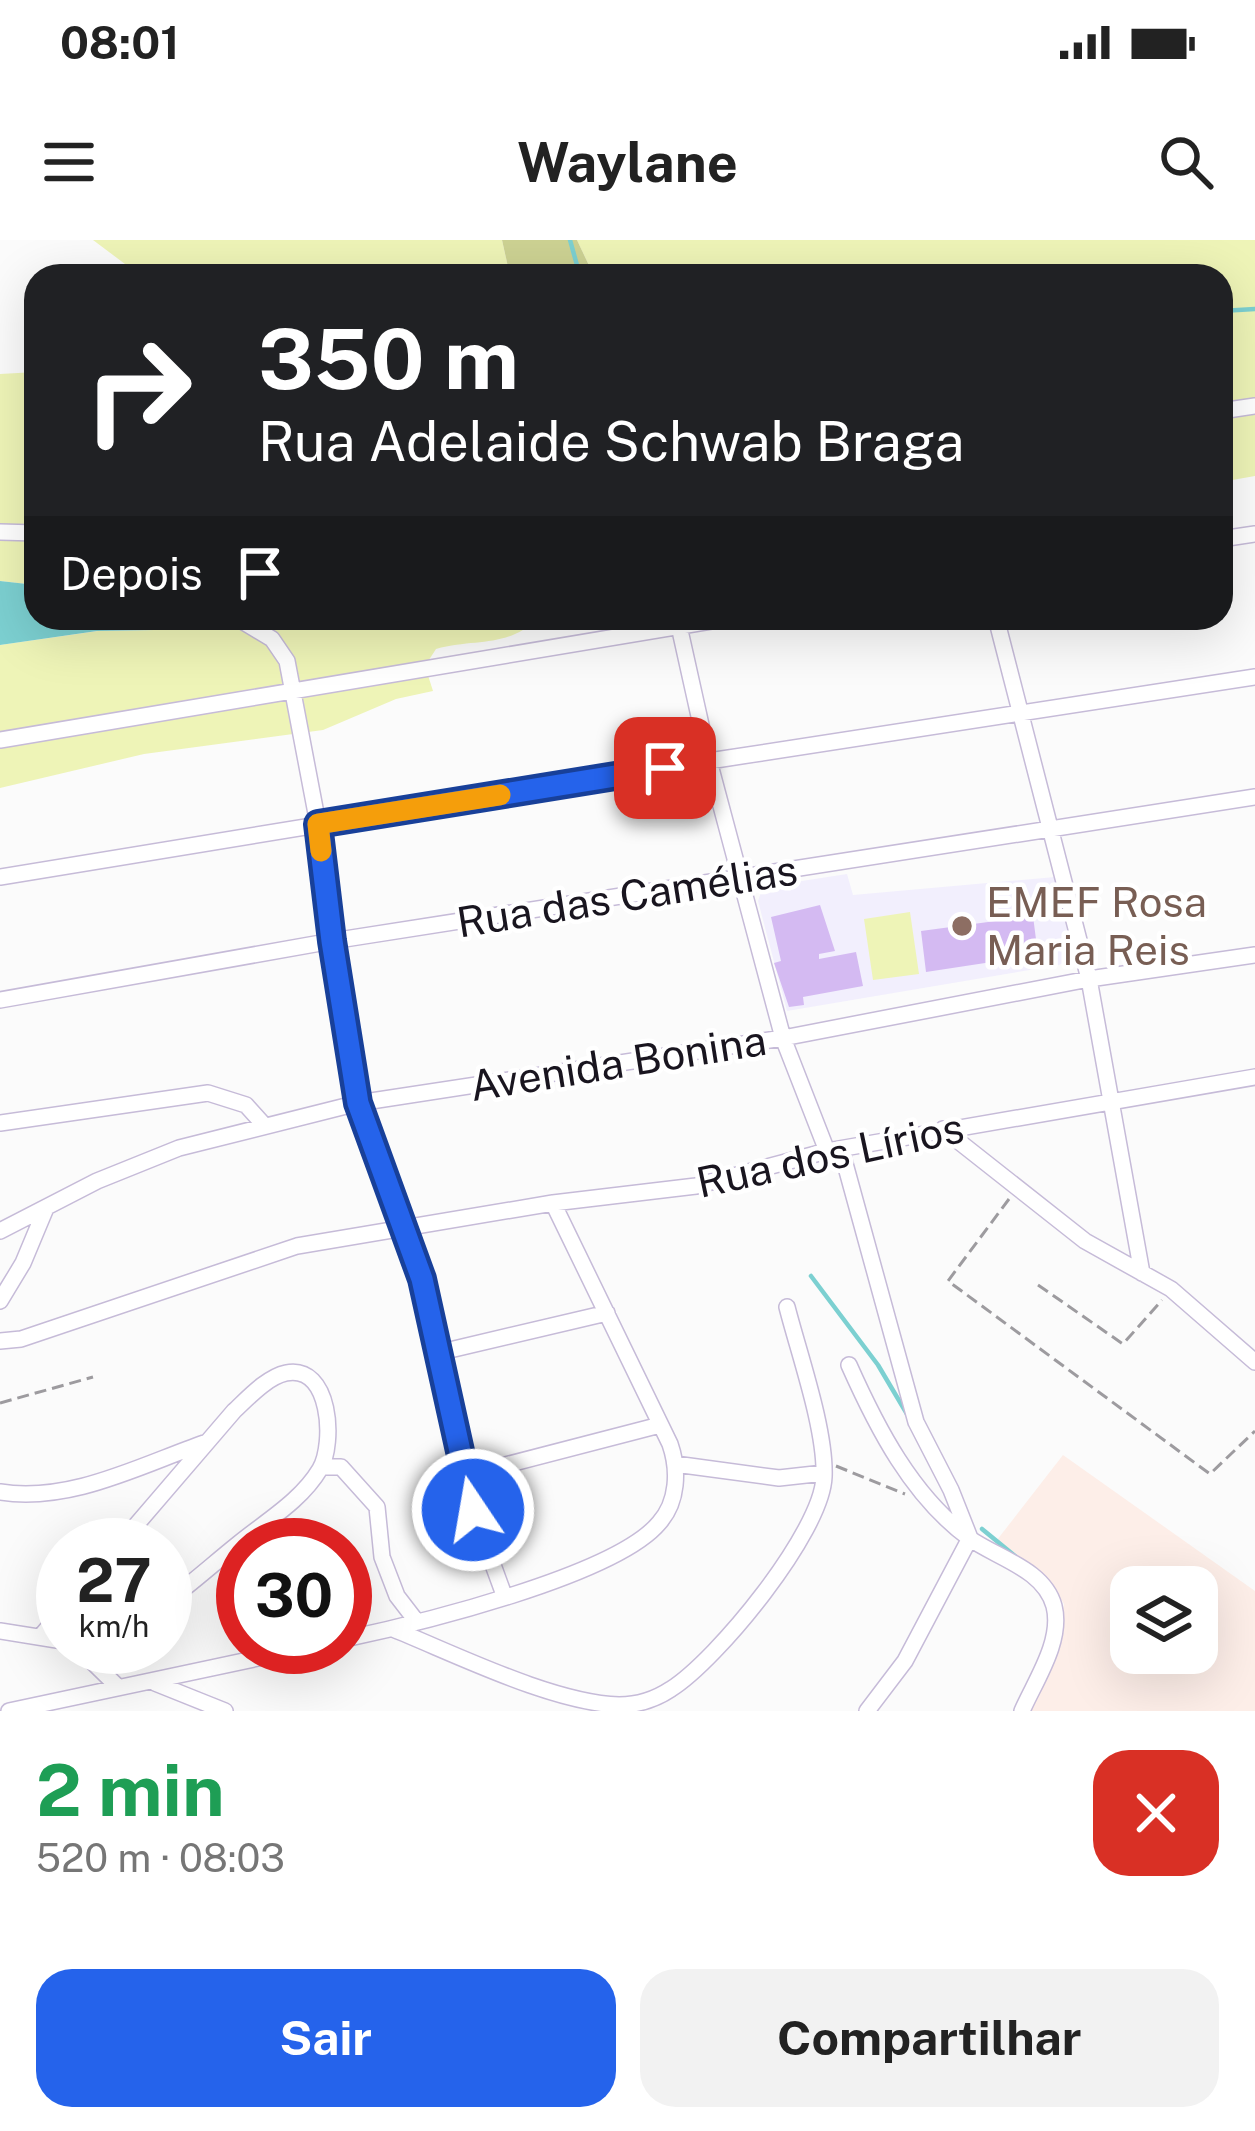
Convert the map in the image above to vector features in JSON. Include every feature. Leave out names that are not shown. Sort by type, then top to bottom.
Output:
[{"type":"street","points":[[257,630],[272,639],[287,661],[318,824],[358,1103],[422,1279],[482,1540],[504,1595]]},
{"type":"street","points":[[0,740],[656,630]]},
{"type":"street","points":[[680,630],[709,761],[783,1038],[834,1150],[916,1422],[970,1538],[904,1661],[867,1711]]},
{"type":"street","points":[[999,630],[1089,979],[1142,1273]]},
{"type":"street","points":[[0,877],[1255,677]]},
{"type":"street","name":"Rua das Camélias","points":[[0,1000],[332,941],[1255,797]]},
{"type":"street","name":"Avenida Bonina","points":[[0,1232],[97,1181],[179,1148],[358,1103],[783,1038],[1089,979],[1255,956]]},
{"type":"street","name":"Rua dos Lírios","points":[[0,1341],[22,1339],[297,1246],[404,1232],[553,1203],[696,1186],[834,1150],[1255,1077]]},
{"type":"street","points":[[0,1123],[208,1093],[246,1105],[264,1125]]},
{"type":"street","points":[[943,1129],[1085,1241],[1171,1289],[1255,1362]]},
{"type":"street","points":[[372,1633],[545,1584],[620,1552],[656,1528],[670,1510],[675,1464],[553,1203]]},
{"type":"street","points":[[0,1301],[23,1263],[46,1208]]},
{"type":"street","points":[[393,1628],[565,1694],[614,1705],[654,1698],[673,1688],[714,1652],[758,1601],[821,1496],[824,1467],[787,1306]]},
{"type":"street","points":[[437,1353],[607,1313]]},
{"type":"street","points":[[849,1365],[886,1439],[930,1502],[970,1538],[1033,1577],[1054,1606],[1054,1634],[1022,1711]]},
{"type":"street","points":[[142,1518],[234,1411],[282,1374],[306,1375],[314,1382],[329,1435],[322,1466],[300,1495],[192,1581]]},
{"type":"street","points":[[466,1475],[660,1425]]},
{"type":"street","points":[[0,1492],[58,1493],[208,1442]]},
{"type":"street","points":[[675,1464],[779,1478],[824,1467]]},
{"type":"street","points":[[322,1466],[340,1467],[373,1498],[382,1557],[398,1596],[417,1622]]},
{"type":"street","points":[[0,1631],[36,1636]]},
{"type":"street","points":[[8,1711],[216,1668]]},
{"type":"street","points":[[108,1674],[116,1685]]},
{"type":"street","points":[[153,1682],[225,1711]]},
{"type":"path","points":[[1018,1187],[948,1282],[1210,1474],[1255,1431]]},
{"type":"path","points":[[1038,1286],[1124,1344],[1171,1289]]},
{"type":"path","points":[[0,1403],[93,1377]]},
{"type":"path","points":[[824,1467],[930,1502]]},
{"type":"shaded area","name":"EMEF Rosa Maria Reis","points":[[847,874],[853,895],[1055,877],[1073,958],[1059,965],[787,1011],[758,901],[763,887]]},
{"type":"shaded area","points":[[1063,1455],[1255,1591],[1255,1711],[1027,1711],[1052,1660],[1064,1604],[1046,1576],[997,1540]]},
{"type":"green space","points":[[93,240],[502,240],[507,264],[125,264]]},
{"type":"green space","points":[[502,240],[577,240],[588,264],[507,264]]},
{"type":"green space","points":[[577,240],[1255,240],[1255,476],[1233,480],[1233,264],[588,264]]},
{"type":"green space","points":[[24,373],[24,584],[0,581],[0,374]]},
{"type":"green space","points":[[522,630],[502,639],[436,649],[425,666],[433,691],[396,699],[323,730],[144,754],[0,788],[0,645],[98,631]]},
{"type":"green space","points":[[910,912],[919,974],[873,980],[864,919]]},
{"type":"water","points":[[0,581],[24,584],[24,630],[154,630],[97,631],[0,645]]},
{"type":"building","points":[[820,905],[835,951],[819,954],[819,959],[856,952],[863,986],[803,997],[804,1005],[789,1007],[774,963],[781,961],[771,917]]},
{"type":"building","points":[[1033,916],[1038,955],[926,972],[921,931]]},
{"type":"waterway","points":[[570,240],[577,264]]},
{"type":"waterway","points":[[1233,310],[1255,309]]},
{"type":"waterway","points":[[811,1276],[878,1365],[907,1414]]},
{"type":"waterway","points":[[982,1529],[1015,1556]]},
{"type":"slow traffic","points":[[321,851],[318,824],[500,795]]},
{"type":"place","name":"EMEF Rosa Maria Reis","points":[[962,926]]},
{"type":"route","points":[[473,1510],[422,1279],[358,1103],[318,824],[665,768]]}]
